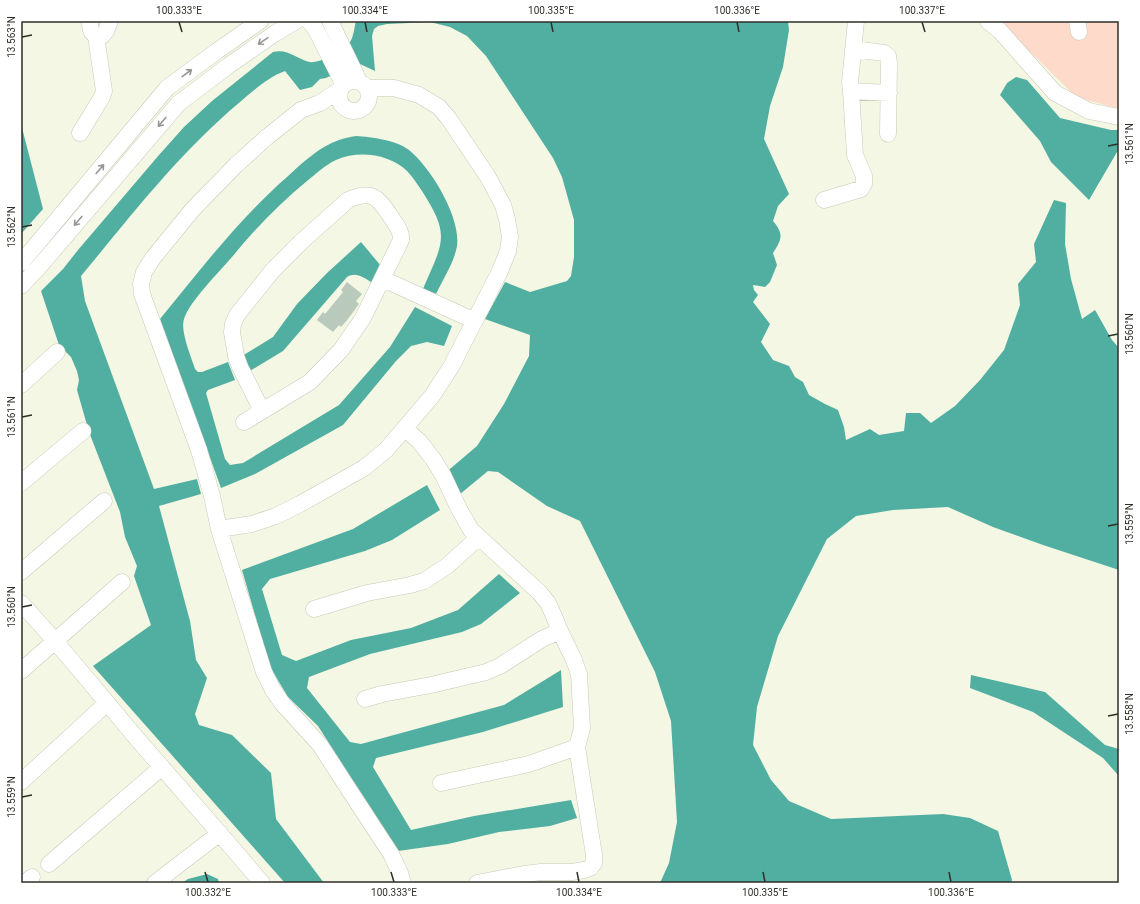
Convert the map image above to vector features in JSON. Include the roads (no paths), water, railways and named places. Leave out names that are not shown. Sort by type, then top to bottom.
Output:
[{"type":"street","points":[[80,132],[104,91],[96,36],[92,33],[90,28],[90,21]]},
{"type":"street","points":[[96,36],[102,36],[106,32],[110,21]]},
{"type":"street","points":[[21,263],[167,88],[260,21]]},
{"type":"street","points":[[824,200],[861,189],[864,184],[864,176],[855,154],[851,92],[856,21]]},
{"type":"street","points":[[988,21],[1000,32],[1055,93],[1089,111],[1119,117]]},
{"type":"street","points":[[320,103],[345,108],[350,111],[360,110],[357,85],[342,46],[330,22]]},
{"type":"street","points":[[21,286],[179,102],[274,34],[293,23],[312,24],[327,53],[357,85]]},
{"type":"street","points":[[853,49],[884,53],[888,56],[888,134]]},
{"type":"street","points":[[345,108],[339,100],[357,85]]},
{"type":"street","points":[[218,529],[252,524],[276,516],[364,468],[386,450],[432,396],[448,373],[500,271],[508,251],[510,237],[503,205],[488,177],[449,119],[439,107],[428,100],[413,93],[394,88],[357,85],[320,103],[301,110],[267,137],[236,165],[193,209],[153,258],[144,272],[141,284],[145,306],[199,450],[212,496],[218,529],[264,672],[273,690],[289,712],[320,745],[387,849],[400,873],[403,883]]},
{"type":"street","points":[[851,92],[889,93]]},
{"type":"street","points":[[244,422],[310,382],[341,350],[363,318],[399,247],[402,235],[380,200],[372,196],[364,195],[356,196],[348,200],[301,242],[273,270],[237,316],[233,324],[232,332],[236,356],[243,375],[262,411]]},
{"type":"street","points":[[382,280],[475,321]]},
{"type":"street","points":[[21,385],[57,352]]},
{"type":"street","points":[[405,429],[419,441],[433,459],[443,475],[471,530],[539,592],[553,614],[579,674],[581,687],[582,728],[577,747],[594,863],[590,868],[572,872],[535,873],[477,883]]},
{"type":"street","points":[[21,483],[83,431]]},
{"type":"street","points":[[21,572],[104,501]]},
{"type":"street","points":[[314,609],[367,593],[424,581],[447,566],[479,537]]},
{"type":"street","points":[[21,671],[122,582]]},
{"type":"street","points":[[21,603],[56,640],[162,768],[262,883]]},
{"type":"street","points":[[365,700],[382,694],[431,685],[486,672],[500,666],[542,639],[560,631]]},
{"type":"street","points":[[21,782],[107,703]]},
{"type":"street","points":[[441,784],[529,764],[577,747]]},
{"type":"street","points":[[49,864],[162,768]]},
{"type":"street","points":[[155,883],[220,833]]},
{"type":"water","points":[[356,21],[788,21],[789,30],[783,67],[770,106],[764,139],[789,194],[778,206],[773,221],[780,233],[780,240],[773,253],[777,265],[770,282],[765,287],[753,285],[754,290],[758,295],[753,302],[770,324],[761,342],[773,360],[789,366],[795,377],[803,382],[809,395],[838,410],[844,427],[846,440],[870,429],[879,435],[904,431],[906,413],[920,413],[931,423],[955,406],[980,380],[1004,350],[1020,305],[1018,284],[1036,262],[1034,244],[1054,200],[1066,203],[1065,244],[1071,279],[1082,319],[1095,310],[1112,340],[1119,348],[1119,570],[993,527],[948,507],[893,510],[856,516],[827,539],[778,636],[757,707],[753,745],[771,780],[789,801],[831,819],[943,814],[970,818],[998,831],[1012,880],[1011,883],[660,883],[669,863],[677,822],[671,721],[655,672],[580,521],[547,506],[498,472],[488,471],[454,499],[444,474],[477,446],[504,404],[529,356],[530,335],[485,319],[505,282],[530,292],[567,281],[571,276],[574,257],[574,220],[562,177],[553,158],[486,56],[467,36],[450,27],[430,22],[387,24],[378,26],[374,29],[372,36],[375,71],[356,63],[326,78],[320,79],[312,87],[300,90],[285,71],[261,85],[196,142],[137,208],[81,276],[85,301],[154,489],[197,479],[201,494],[159,506],[190,621],[196,660],[207,678],[195,714],[199,725],[232,735],[271,773],[276,819],[324,883],[285,883],[93,666],[151,625],[134,576],[137,566],[125,537],[120,512],[89,432],[77,390],[79,380],[77,371],[71,357],[59,345],[41,291],[63,269],[184,127],[212,101],[273,52],[283,51],[310,62],[319,61],[332,55],[348,45],[353,35]]},
{"type":"water","points":[[1016,77],[1027,80],[1060,118],[1111,130],[1119,130],[1119,153],[1117,152],[1089,200],[1051,162],[1040,141],[1000,95],[1007,83]]},
{"type":"water","points":[[21,124],[43,209],[21,234]]},
{"type":"water","points":[[356,136],[369,137],[397,144],[409,150],[418,158],[435,181],[449,208],[457,234],[456,252],[436,294],[423,289],[439,249],[441,239],[437,219],[422,191],[407,171],[400,165],[383,157],[373,155],[354,155],[336,160],[328,164],[297,190],[258,227],[213,278],[192,304],[184,319],[183,330],[195,369],[198,372],[202,372],[228,362],[235,380],[208,390],[206,393],[225,459],[230,465],[243,463],[339,405],[390,347],[415,307],[452,326],[444,346],[427,342],[411,346],[396,361],[343,425],[255,474],[221,488],[160,319],[220,245],[269,193],[318,151],[339,140]]},
{"type":"water","points":[[361,242],[381,266],[373,283],[357,275],[350,275],[347,277],[283,351],[248,372],[242,356],[273,337],[297,304],[327,273]]},
{"type":"water","points":[[427,485],[440,510],[392,540],[365,551],[270,579],[262,589],[282,655],[296,661],[351,640],[411,628],[458,610],[499,574],[520,593],[481,624],[462,632],[370,654],[309,677],[307,688],[350,742],[361,744],[504,705],[561,670],[563,707],[483,732],[376,758],[373,767],[411,830],[474,816],[571,800],[577,818],[550,826],[499,832],[448,844],[398,851],[318,726],[288,697],[270,667],[242,570],[353,529]]},
{"type":"water","points":[[971,675],[1045,692],[1105,745],[1119,749],[1119,775],[1103,758],[1033,712],[970,688]]},
{"type":"water","points":[[207,874],[218,879],[219,883],[182,883],[188,879]]}]
